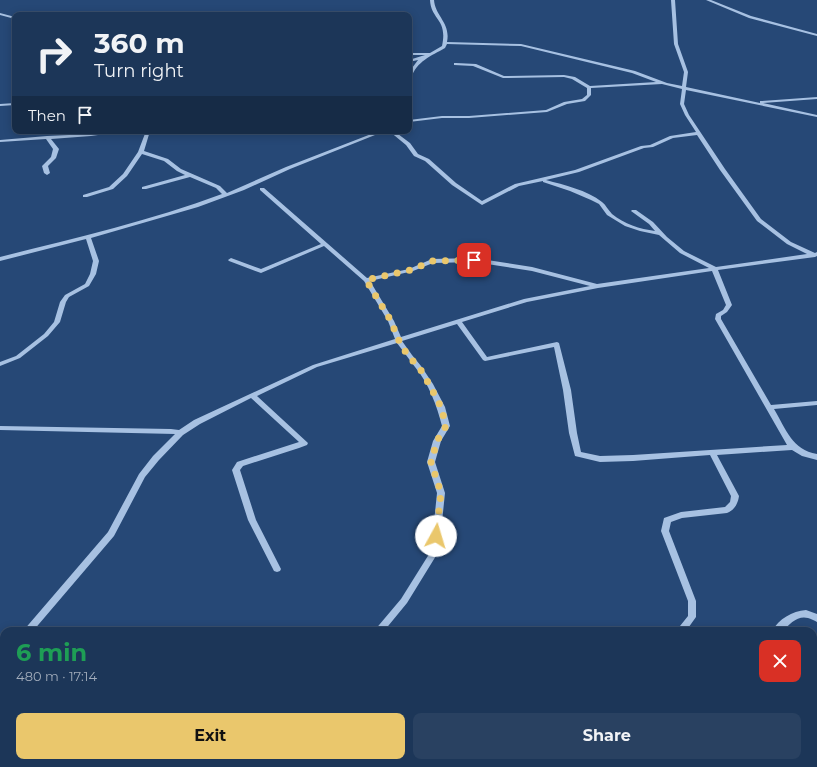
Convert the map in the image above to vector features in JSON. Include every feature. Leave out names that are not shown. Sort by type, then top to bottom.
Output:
[{"type":"street","points":[[412,60],[423,58],[444,47],[445,25],[434,9],[432,0]]},
{"type":"street","points":[[673,0],[676,44],[686,72],[682,104],[687,115],[759,220],[789,243],[816,255]]},
{"type":"street","points":[[708,0],[750,18],[817,35]]},
{"type":"street","points":[[0,14],[12,17]]},
{"type":"street","points":[[445,43],[521,45],[633,72],[663,83],[817,116]]},
{"type":"street","points":[[412,54],[430,54]]},
{"type":"street","points":[[412,71],[423,58]]},
{"type":"street","points":[[456,64],[474,65],[503,77],[564,76],[573,78],[589,87],[663,83]]},
{"type":"street","points":[[412,121],[547,111],[566,103],[583,100],[589,95],[589,87]]},
{"type":"street","points":[[756,102],[817,98]]},
{"type":"street","points":[[0,105],[12,104]]},
{"type":"street","points":[[395,134],[408,144],[416,155],[427,160],[454,184],[482,203],[517,185],[577,172],[643,147],[651,146],[666,139],[698,133]]},
{"type":"street","points":[[0,142],[98,134]]},
{"type":"street","points":[[85,196],[111,188],[125,175],[140,152],[147,134]]},
{"type":"street","points":[[0,259],[128,227],[226,195],[376,134]]},
{"type":"street","points":[[47,138],[56,149],[53,158],[45,166],[47,173]]},
{"type":"street","points":[[140,152],[166,160],[179,170],[218,187],[226,195]]},
{"type":"street","points":[[144,188],[190,175]]},
{"type":"street","points":[[542,180],[586,195],[601,203],[608,213],[623,223],[646,232],[660,233]]},
{"type":"street","points":[[262,188],[366,280],[391,321],[398,339],[408,356],[419,367],[441,407],[446,426],[437,441],[431,462],[441,493],[435,551],[404,601],[382,627]]},
{"type":"street","points":[[634,211],[651,223],[682,252],[714,268],[729,305],[725,311],[718,316],[718,319],[741,361],[755,381],[793,447],[803,455],[817,457]]},
{"type":"street","points":[[0,364],[18,357],[46,335],[57,322],[63,302],[67,296],[87,286],[93,274],[96,261],[88,237]]},
{"type":"street","points":[[231,260],[261,271],[325,244]]},
{"type":"street","points":[[31,627],[111,534],[142,476],[156,458],[180,433],[197,422],[252,395],[315,366],[458,320],[526,300],[598,286],[714,268],[816,255]]},
{"type":"street","points":[[366,280],[411,270],[432,261],[474,260],[532,269],[598,286]]},
{"type":"street","points":[[458,320],[485,359],[557,344],[578,454],[600,459],[633,458],[793,447]]},
{"type":"street","points":[[252,395],[304,442],[240,464],[236,470],[252,520],[277,569]]},
{"type":"street","points":[[769,407],[817,403]]},
{"type":"street","points":[[0,428],[171,431],[180,433]]},
{"type":"street","points":[[684,627],[692,617],[692,601],[665,531],[667,520],[681,515],[727,510],[734,503],[734,496],[712,452]]},
{"type":"street","points":[[781,627],[788,619],[799,614],[811,614],[817,618]]},
{"type":"route","points":[[436,536],[441,493],[431,462],[437,441],[446,426],[441,407],[419,367],[408,356],[398,339],[391,321],[366,280],[411,270],[432,261],[474,260]]}]
